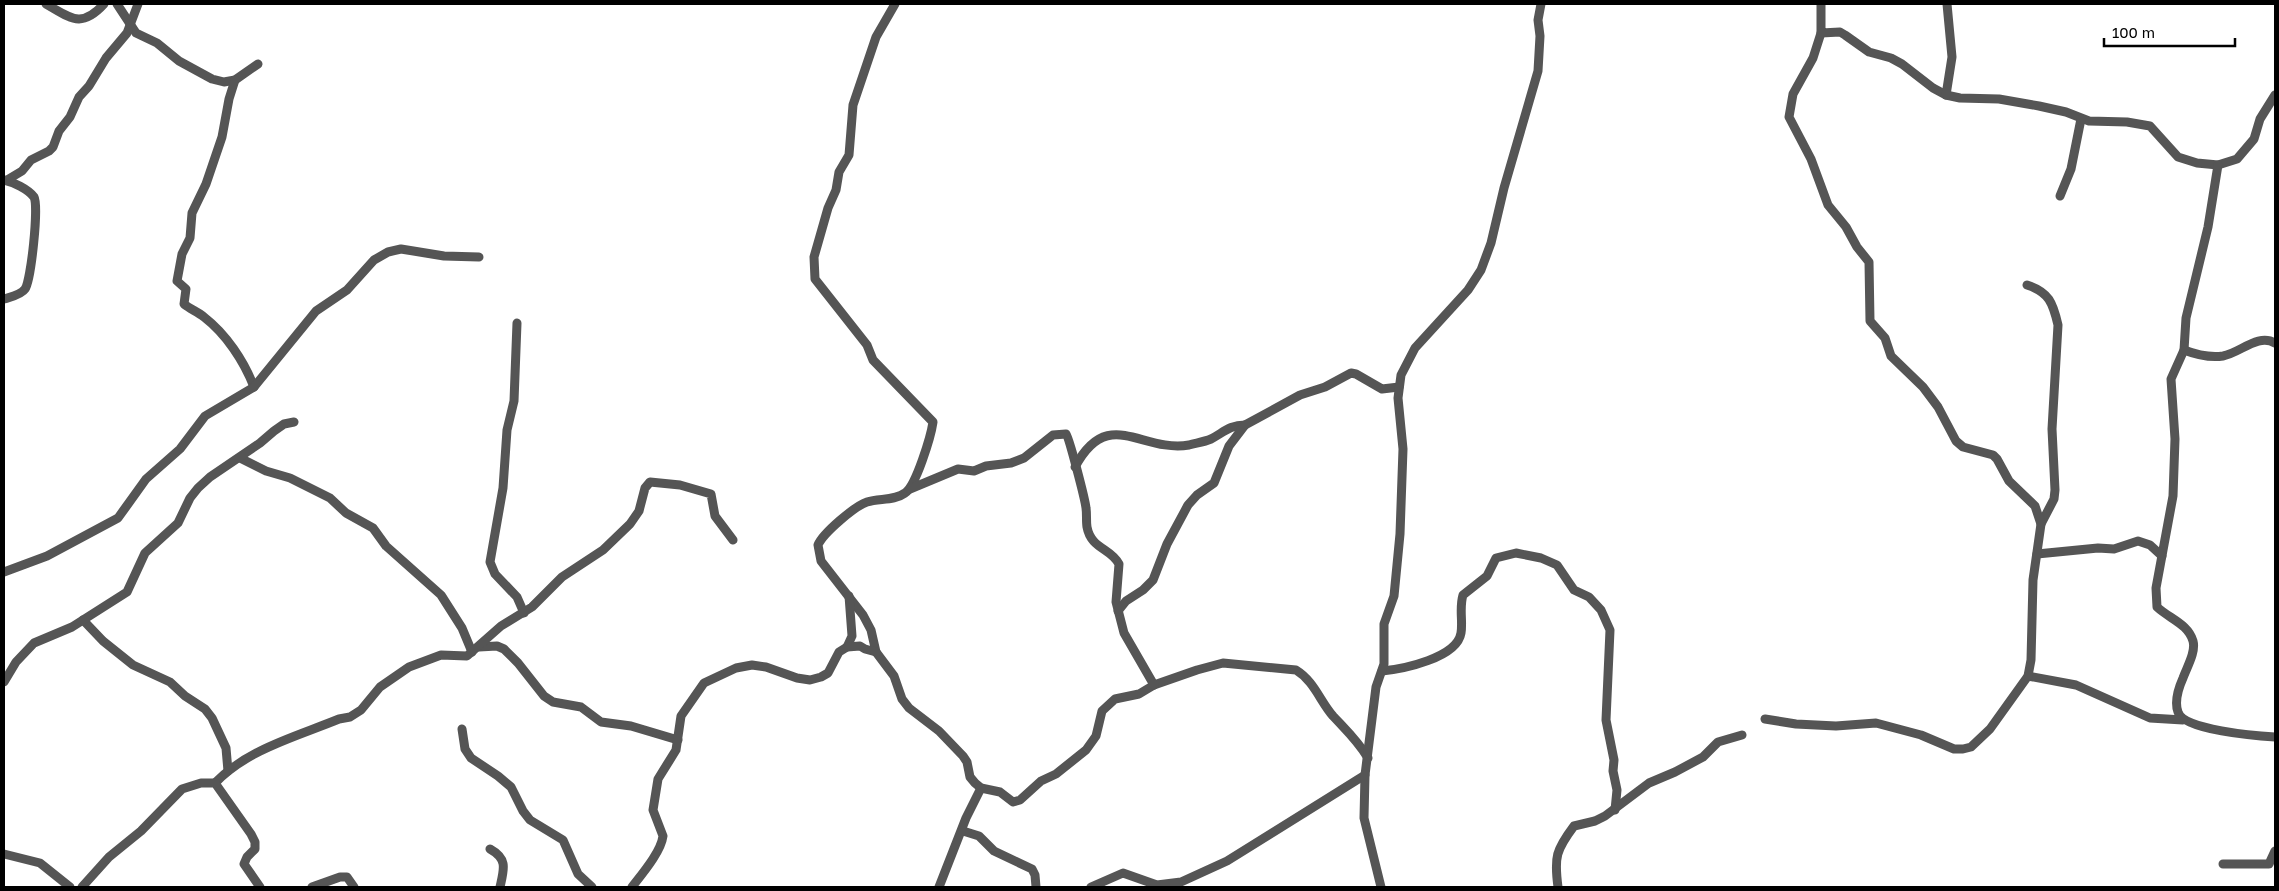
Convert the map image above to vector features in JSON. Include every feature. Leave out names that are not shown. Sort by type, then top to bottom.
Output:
[{"type":"street","points":[[46,4],[71,17],[83,19],[92,16],[104,4]]},
{"type":"street","points":[[117,4],[136,33],[158,43],[173,57],[212,79],[224,82],[236,80],[258,64]]},
{"type":"street","points":[[5,180],[22,172],[31,160],[53,147],[59,131],[70,116],[79,97],[89,86],[106,58],[127,33],[138,4]]},
{"type":"street","points":[[895,4],[876,37],[853,106],[849,156],[839,172],[836,190],[828,208],[813,267],[815,279],[867,345],[873,360],[933,422],[910,488]]},
{"type":"street","points":[[1381,887],[1364,818],[1365,775],[1376,687],[1385,657],[1384,624],[1394,596],[1400,534],[1403,449],[1399,387],[1404,365],[1415,348],[1468,290],[1481,270],[1491,243],[1504,188],[1538,71],[1540,36],[1538,20],[1541,4]]},
{"type":"street","points":[[1820,4],[1821,33],[1813,58],[1794,94],[1790,117],[1811,159],[1828,205],[1846,227],[1857,247],[1869,262],[1870,321],[1886,338],[1891,356],[1924,387],[1938,407],[1956,441],[1963,447],[1993,455],[1998,459],[2010,481],[2035,506],[2041,524]]},
{"type":"street","points":[[1946,95],[1952,56],[1947,4]]},
{"type":"street","points":[[1821,33],[1840,32],[1869,52],[1891,58],[1902,64],[1933,88],[1946,95],[1960,98],[1999,99],[2066,112],[2081,119],[2150,126],[2178,157],[2197,163],[2218,165],[2238,159],[2254,139],[2265,109],[2275,95]]},
{"type":"street","points":[[236,80],[229,100],[222,138],[206,184],[192,213],[190,238],[182,254],[177,281],[186,289],[184,304],[203,316],[219,332],[247,370],[254,387]]},
{"type":"street","points":[[2060,196],[2071,169],[2081,119]]},
{"type":"street","points":[[2183,720],[2178,712],[2179,689],[2194,644],[2191,634],[2184,626],[2158,607],[2156,588],[2173,496],[2175,430],[2171,379],[2184,350],[2186,318],[2208,227],[2218,165]]},
{"type":"street","points":[[4,299],[21,293],[26,286],[32,257],[37,207],[35,198],[29,192],[5,180]]},
{"type":"street","points":[[4,572],[47,556],[118,518],[146,479],[180,449],[205,416],[254,387],[316,311],[347,290],[379,256],[401,249],[444,256],[479,257]]},
{"type":"street","points":[[1765,719],[1796,724],[1836,726],[1862,722],[1876,723],[1921,735],[1954,749],[1963,749],[1971,747],[1990,729],[2028,676],[2031,660],[2033,580],[2041,524],[2054,499],[2055,490],[2052,428],[2058,325],[2055,310],[2042,290],[2027,286]]},
{"type":"street","points":[[517,323],[514,401],[507,430],[503,488],[490,562],[496,574],[517,597],[524,613]]},
{"type":"street","points":[[2184,350],[2211,357],[2225,356],[2262,340],[2270,340],[2275,343]]},
{"type":"street","points":[[1118,611],[1153,580],[1167,544],[1188,505],[1197,495],[1214,483],[1229,446],[1245,425],[1300,395],[1325,387],[1350,373],[1356,374],[1382,389],[1399,387]]},
{"type":"street","points":[[4,682],[16,662],[34,644],[83,620],[127,592],[145,554],[178,523],[185,512],[190,498],[210,477],[240,458],[279,427],[294,422]]},
{"type":"street","points":[[1075,467],[1087,446],[1098,437],[1131,436],[1176,446],[1199,443],[1210,439],[1226,428],[1245,425]]},
{"type":"street","points":[[1154,685],[1124,633],[1116,602],[1119,564],[1092,540],[1087,527],[1084,498],[1069,437],[1066,434],[1056,433],[1018,461],[986,466],[974,471],[958,469],[910,488],[900,496],[862,504],[819,542],[818,552],[821,561],[856,603],[870,630],[876,652],[894,676],[902,699],[908,708],[939,731],[963,756],[967,762],[970,777],[981,788],[1000,792],[1013,802],[1020,800],[1041,781],[1056,774],[1086,750],[1096,736],[1099,716],[1105,706],[1115,699],[1139,694],[1154,685],[1223,663],[1296,670],[1308,679],[1332,715],[1359,742],[1368,758]]},
{"type":"street","points":[[240,458],[266,471],[290,478],[330,498],[346,513],[373,528],[386,546],[441,595],[475,650]]},
{"type":"street","points":[[475,650],[501,626],[524,613],[562,577],[618,537],[639,511],[645,488],[650,482],[680,485],[711,494],[715,516],[733,540]]},
{"type":"street","points":[[2037,554],[2098,548],[2114,549],[2138,541],[2150,545],[2162,556]]},
{"type":"street","points":[[1382,671],[1402,669],[1442,655],[1458,642],[1461,632],[1463,595],[1487,576],[1496,558],[1516,553],[1541,558],[1557,565],[1574,590],[1595,602],[1601,610],[1610,630],[1606,720],[1614,760],[1613,772],[1617,790],[1615,810]]},
{"type":"street","points":[[847,648],[852,636],[849,596]]},
{"type":"street","points":[[83,620],[103,641],[137,668],[170,682],[185,696],[210,714],[226,748],[228,770]]},
{"type":"street","points":[[82,887],[109,858],[141,831],[182,789],[200,783],[215,783],[228,770],[256,752],[339,719],[350,717],[361,710],[386,682],[421,661],[441,655],[461,657],[475,650],[496,646],[504,649],[544,696],[553,702],[581,707],[600,722],[632,726],[678,740]]},
{"type":"street","points":[[632,887],[656,854],[663,840],[654,815],[654,801],[658,779],[676,750],[681,716],[704,683],[710,678],[736,668],[752,665],[766,667],[810,680],[828,673],[839,652],[847,648],[860,646],[865,650],[876,652]]},
{"type":"street","points":[[2028,676],[2076,685],[2150,718],[2183,720],[2200,726],[2256,736],[2275,737]]},
{"type":"street","points":[[462,729],[465,749],[471,758],[498,776],[510,788],[523,812],[530,820],[564,840],[573,865],[584,885]]},
{"type":"street","points":[[1558,887],[1556,858],[1558,848],[1574,826],[1595,821],[1615,810],[1649,783],[1675,772],[1703,756],[1718,742],[1742,735]]},
{"type":"street","points":[[1091,887],[1123,873],[1157,886],[1183,885],[1227,861],[1365,775]]},
{"type":"street","points":[[215,783],[242,819],[256,842],[255,849],[247,857],[244,864],[260,887]]},
{"type":"street","points":[[939,887],[963,831],[966,818],[981,788]]},
{"type":"street","points":[[963,831],[979,836],[994,851],[1032,869],[1036,875],[1036,887]]},
{"type":"street","points":[[490,849],[500,855],[504,862],[500,887]]},
{"type":"street","points":[[2223,864],[2272,865],[2275,851]]},
{"type":"street","points":[[4,854],[40,863],[70,887]]},
{"type":"street","points":[[312,887],[340,877],[347,877],[354,887]]}]
